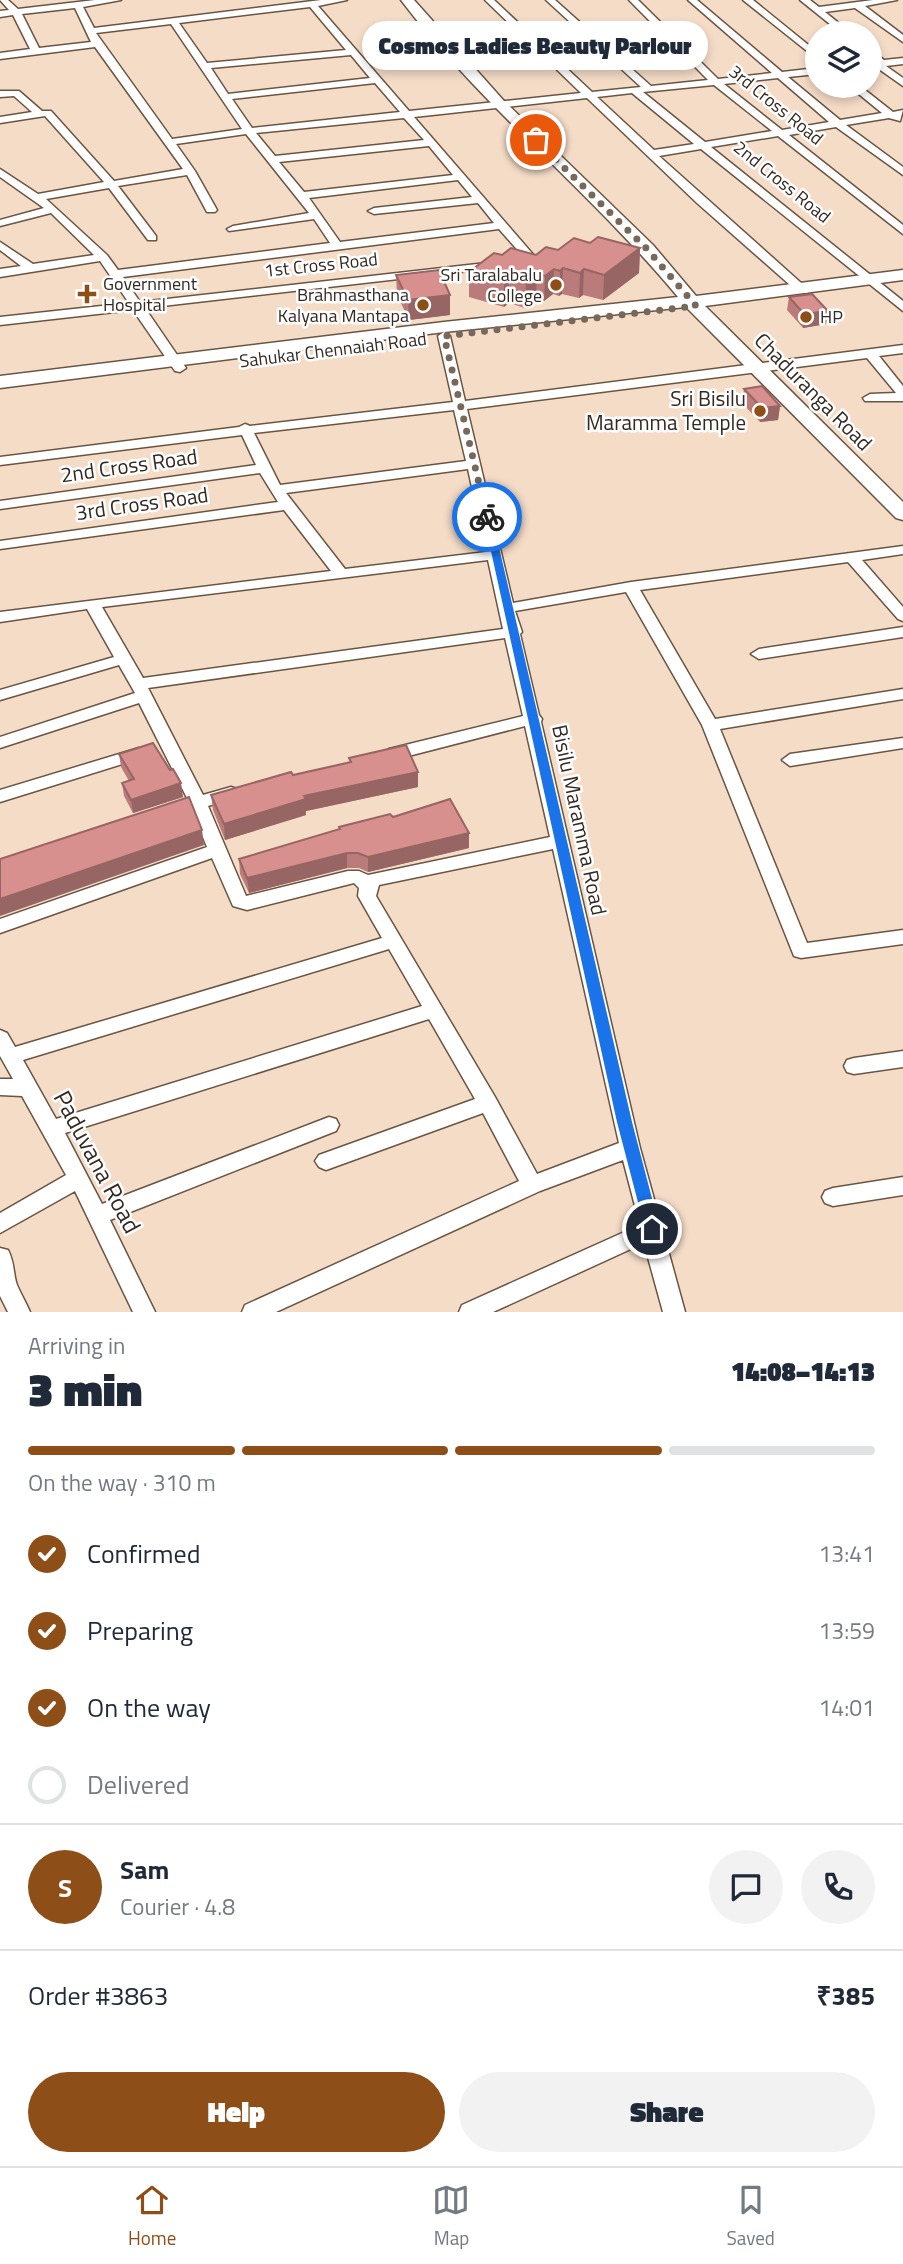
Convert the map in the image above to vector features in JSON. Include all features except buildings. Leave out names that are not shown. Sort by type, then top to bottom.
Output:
[{"type":"street","points":[[3,0],[16,12],[36,51]]},
{"type":"street","points":[[0,14],[60,3],[78,5],[111,0]]},
{"type":"street","points":[[92,31],[343,0]]},
{"type":"street","name":"Chaduranga Road","points":[[407,0],[499,104],[640,250],[698,303],[758,370],[903,514]]},
{"type":"street","points":[[489,0],[650,154],[803,290]]},
{"type":"street","points":[[550,0],[648,88]]},
{"type":"street","name":"3rd Cross Road","points":[[633,0],[715,81],[903,231]]},
{"type":"street","points":[[692,0],[838,124],[903,172]]},
{"type":"street","points":[[747,0],[805,46]]},
{"type":"street","points":[[804,0],[831,21]]},
{"type":"street","points":[[817,10],[895,0],[903,2]]},
{"type":"street","points":[[865,3],[903,39]]},
{"type":"street","points":[[312,4],[501,225],[539,260],[519,262]]},
{"type":"street","points":[[78,5],[97,44],[170,142],[211,210]]},
{"type":"street","points":[[173,21],[249,131],[317,215],[337,246]]},
{"type":"street","points":[[0,57],[97,44]]},
{"type":"street","points":[[205,66],[353,52]]},
{"type":"street","points":[[882,63],[903,61]]},
{"type":"street","points":[[882,69],[903,83]]},
{"type":"street","points":[[170,142],[249,131],[805,73]]},
{"type":"street","points":[[225,96],[377,80]]},
{"type":"street","name":"2nd Cross Road","points":[[634,90],[873,280],[903,307]]},
{"type":"street","points":[[0,94],[16,93],[40,114]]},
{"type":"street","points":[[869,98],[903,124]]},
{"type":"street","points":[[0,120],[47,113],[111,184],[152,238]]},
{"type":"street","points":[[650,154],[903,113]]},
{"type":"street","points":[[273,159],[429,143]]},
{"type":"street","points":[[0,172],[53,209],[103,257],[176,364]]},
{"type":"street","points":[[37,197],[190,172]]},
{"type":"street","points":[[302,196],[460,177]]},
{"type":"street","points":[[374,211],[479,200]]},
{"type":"street","points":[[0,223],[53,209]]},
{"type":"street","points":[[233,229],[317,215]]},
{"type":"street","points":[[117,274],[501,225]]},
{"type":"street","points":[[0,245],[32,269]]},
{"type":"street","points":[[0,273],[103,257]]},
{"type":"street","name":"1st Cross Road","points":[[0,321],[505,264]]},
{"type":"street","name":"Sahukar Chennaiah Road","points":[[0,382],[444,336],[903,275]]},
{"type":"street","name":"Sahukar Chennaiah Road","points":[[0,391],[444,327],[698,303]]},
{"type":"street","name":"Bisilu Maramma Road","points":[[444,336],[534,719],[630,1148],[674,1312]]},
{"type":"street","points":[[0,461],[245,428],[758,370],[903,349]]},
{"type":"street","points":[[870,354],[903,396]]},
{"type":"street","points":[[870,398],[903,396]]},
{"type":"street","points":[[245,428],[276,490],[341,574]]},
{"type":"street","points":[[276,490],[475,464]]},
{"type":"street","name":"2nd Cross Road","points":[[0,505],[264,468]]},
{"type":"street","name":"3rd Cross Road","points":[[0,545],[289,505]]},
{"type":"street","points":[[508,608],[631,587],[903,550]]},
{"type":"street","points":[[0,617],[496,555]]},
{"type":"street","points":[[852,557],[903,617]]},
{"type":"street","points":[[631,587],[710,725],[801,951],[903,937]]},
{"type":"street","points":[[92,604],[124,659],[197,801],[239,901],[247,904],[348,877],[359,877],[368,887]]},
{"type":"street","points":[[0,743],[140,690],[514,632]]},
{"type":"street","points":[[759,654],[903,632]]},
{"type":"street","points":[[0,695],[124,659]]},
{"type":"street","points":[[710,725],[903,694]]},
{"type":"street","points":[[372,759],[534,719]]},
{"type":"street","points":[[790,760],[903,743]]},
{"type":"street","points":[[0,796],[168,744]]},
{"type":"street","points":[[158,814],[251,788]]},
{"type":"street","points":[[532,1185],[488,1103],[367,895],[373,880],[560,841]]},
{"type":"street","points":[[0,926],[217,850]]},
{"type":"street","points":[[6,1047],[394,942]]},
{"type":"street","points":[[52,1129],[434,1010]]},
{"type":"street","name":"Paduvana Road","points":[[6,1047],[79,1178],[144,1312]]},
{"type":"street","points":[[854,1066],[903,1059]]},
{"type":"street","points":[[0,1087],[28,1088]]},
{"type":"street","points":[[326,1161],[488,1103]]},
{"type":"street","points":[[98,1215],[329,1125]]},
{"type":"street","points":[[253,1312],[532,1185],[630,1148]]},
{"type":"street","points":[[0,1224],[79,1178]]},
{"type":"street","points":[[833,1196],[903,1186]]},
{"type":"street","points":[[470,1312],[652,1229]]},
{"type":"street","points":[[0,1257],[5,1270],[2,1283],[19,1312]]},
{"type":"way so far","points":[[487,517],[444,336],[666,312],[696,306],[647,249],[536,140]]},
{"type":"place","name":"Cosmos Ladies Beauty Parlour","points":[[536,140]]},
{"type":"place","name":"Sri Taralabalu College","points":[[556,285]]},
{"type":"place","name":"Government Hospital","points":[[87,294]]},
{"type":"place","name":"Brahmasthana Kalyana Mantapa","points":[[423,305]]},
{"type":"place","name":"HP","points":[[806,317]]},
{"type":"place","name":"Sri Bisilu Maramma Temple","points":[[760,411]]},
{"type":"route","points":[[487,517],[630,1148],[652,1229]]}]
